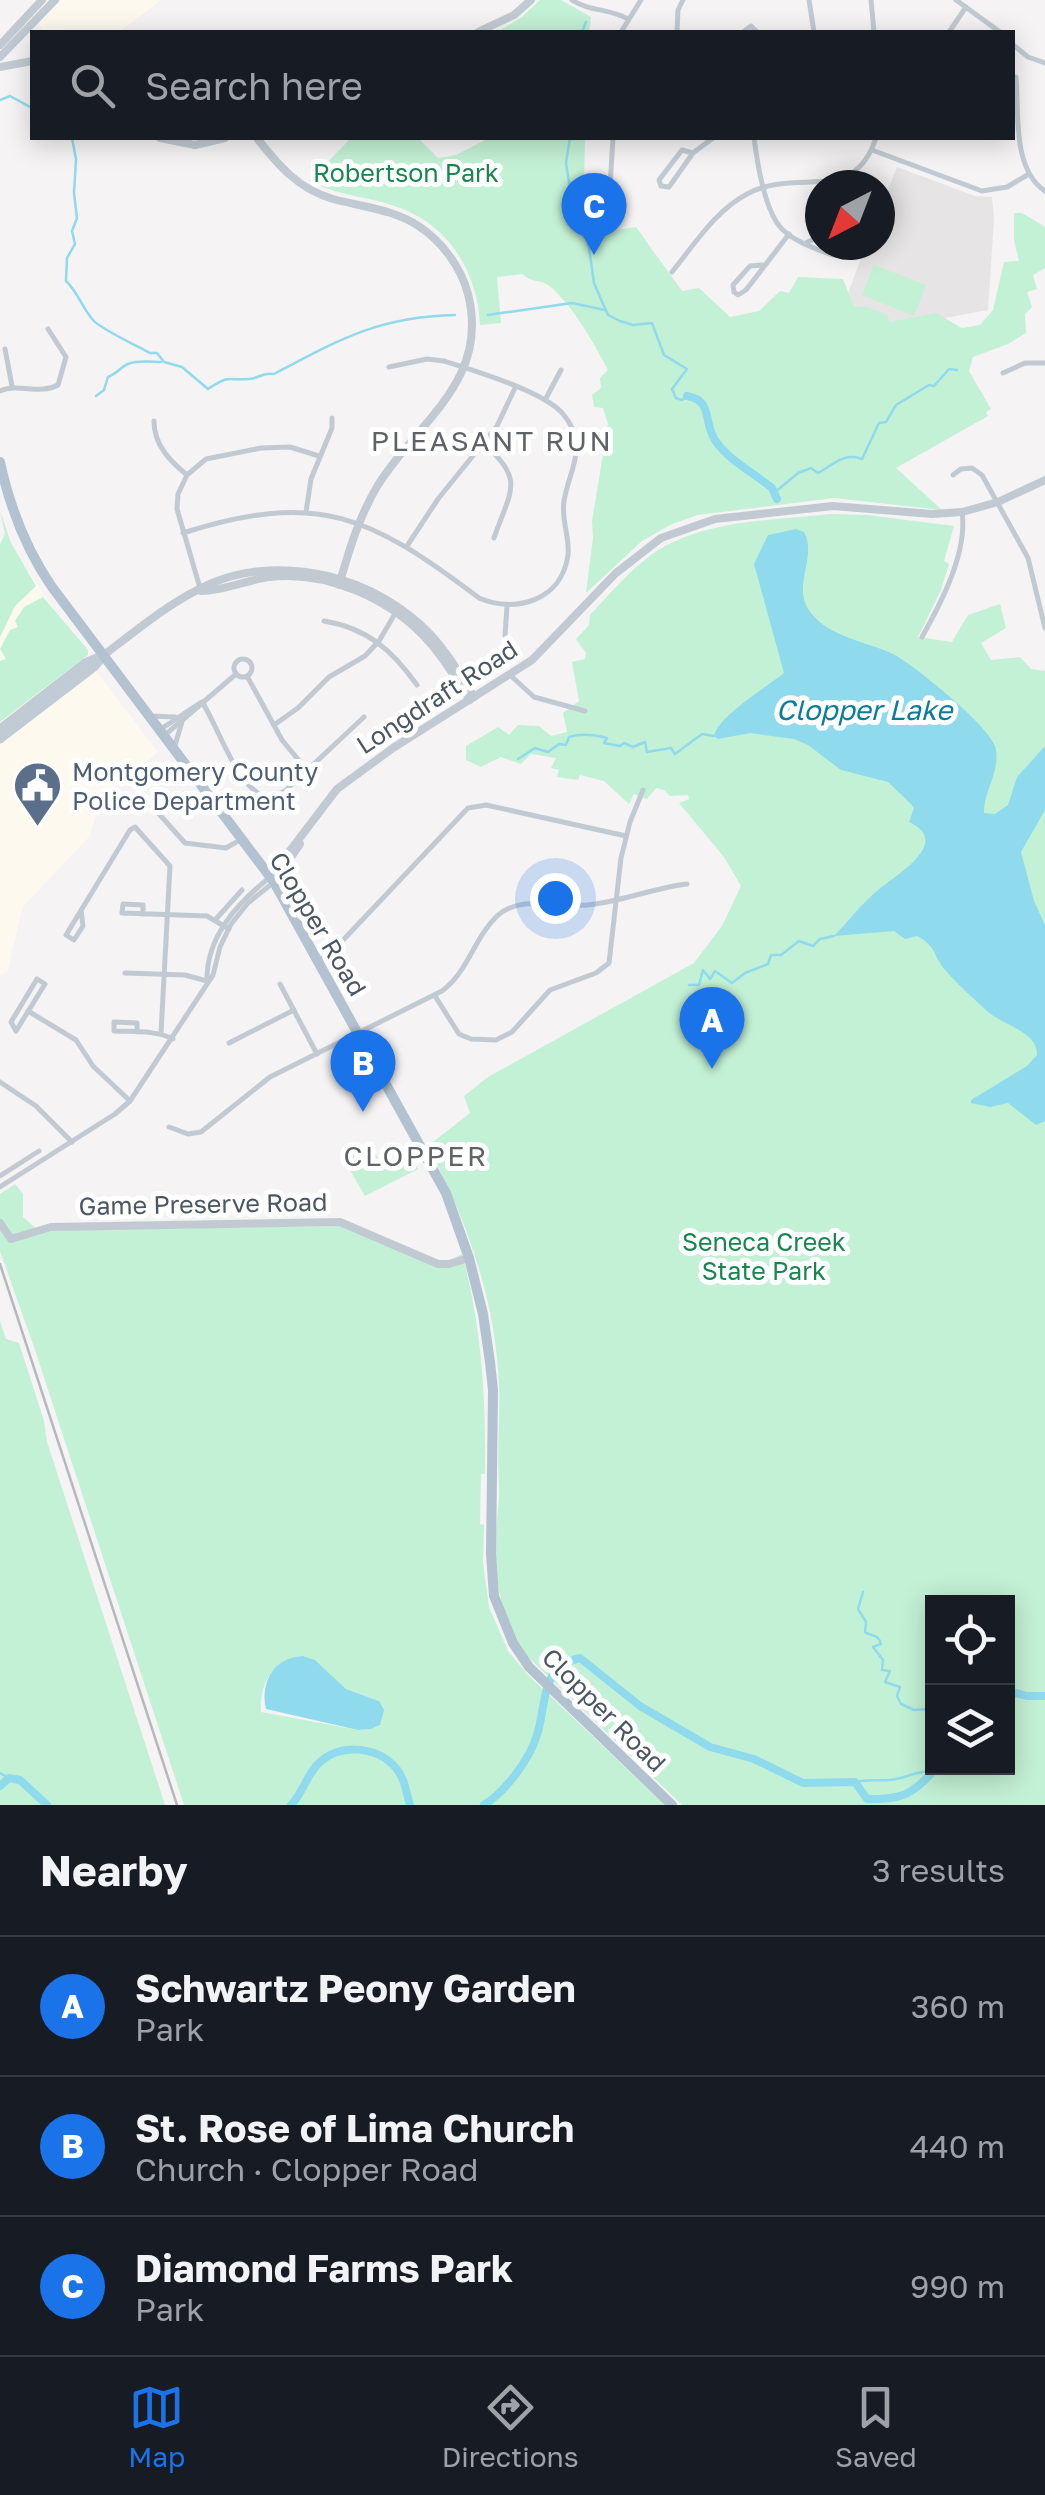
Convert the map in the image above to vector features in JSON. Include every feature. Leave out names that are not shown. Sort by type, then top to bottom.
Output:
[{"type":"main road","name":"Clopper Road","points":[[0,462],[9,501],[31,554],[272,879],[432,1163],[469,1258],[483,1314],[494,1390],[494,1596],[512,1643],[540,1678],[672,1805]]},
{"type":"main road","points":[[0,729],[84,663],[104,655]]},
{"type":"main road","points":[[0,739],[94,667],[104,655]]},
{"type":"street","points":[[0,45],[30,30],[42,0]]},
{"type":"street","points":[[0,57],[55,0]]},
{"type":"street","points":[[482,30],[514,14],[530,0]]},
{"type":"street","points":[[572,0],[584,8],[616,12],[628,19]]},
{"type":"street","points":[[621,30],[641,0]]},
{"type":"street","points":[[677,30],[683,0]]},
{"type":"street","points":[[808,0],[814,30]]},
{"type":"street","points":[[871,0],[874,30]]},
{"type":"street","points":[[956,0],[997,30]]},
{"type":"street","points":[[950,30],[966,7]]},
{"type":"street","points":[[677,23],[686,30]]},
{"type":"street","points":[[1015,46],[1045,64]]},
{"type":"street","points":[[0,67],[30,61]]},
{"type":"street","points":[[1016,77],[1016,116],[1024,165],[1045,190]]},
{"type":"street","points":[[170,140],[195,145],[216,140]]},
{"type":"street","points":[[259,140],[284,171],[302,185],[333,199],[398,215],[423,229],[439,243],[462,275],[470,300],[472,339],[465,368],[451,394],[380,483],[359,524],[340,582]]},
{"type":"street","points":[[609,203],[613,140]]},
{"type":"street","points":[[693,153],[682,150],[676,156],[659,180],[661,186],[668,187],[693,153],[710,140]]},
{"type":"street","points":[[754,140],[764,186],[778,225],[805,242]]},
{"type":"street","points":[[672,272],[728,206],[764,186],[845,178],[862,168],[875,140]]},
{"type":"street","points":[[872,150],[982,191],[1006,187],[1029,174]]},
{"type":"street","points":[[762,266],[750,266],[733,285],[734,292],[738,295],[746,290],[788,234]]},
{"type":"street","points":[[0,391],[12,386],[45,390],[60,381],[66,357],[48,329]]},
{"type":"street","points":[[5,349],[12,386]]},
{"type":"street","points":[[183,533],[249,514],[306,512],[359,524],[407,546],[479,598],[506,606],[530,603],[550,590],[563,572],[567,558],[564,502],[577,460],[576,443],[564,415],[546,400],[465,368],[427,359],[389,367]]},
{"type":"street","points":[[1002,372],[1025,363],[1045,363]]},
{"type":"street","points":[[546,400],[562,370]]},
{"type":"street","points":[[407,546],[438,499],[503,417],[515,388]]},
{"type":"street","points":[[306,512],[311,478],[332,428],[332,418]]},
{"type":"street","points":[[154,421],[154,431],[165,454],[188,475]]},
{"type":"street","points":[[484,444],[507,465],[512,478],[494,538]]},
{"type":"street","points":[[201,591],[177,501],[188,475],[206,459],[261,448],[290,447],[319,456]]},
{"type":"street","points":[[953,475],[972,468],[982,475],[1028,558],[1045,628]]},
{"type":"street","name":"Longdraft Road","points":[[2,1185],[130,1101],[213,974],[226,927],[244,898],[272,879],[337,789],[545,648],[640,552],[684,528],[714,520],[833,506],[932,514],[962,512],[998,502],[1045,480]]},
{"type":"street","points":[[922,637],[952,569],[962,537],[962,512]]},
{"type":"street","points":[[104,655],[169,607],[201,591],[269,577],[340,582],[378,594],[417,621],[445,652],[472,699]]},
{"type":"street","points":[[340,582],[396,612],[427,640],[472,699]]},
{"type":"street","points":[[505,636],[506,606]]},
{"type":"street","points":[[274,725],[329,677],[357,662],[379,641],[396,612]]},
{"type":"street","points":[[324,621],[356,628],[379,641],[417,686]]},
{"type":"street","points":[[236,674],[236,663],[247,660],[252,668],[248,676]]},
{"type":"street","points":[[163,732],[236,674],[248,676]]},
{"type":"street","points":[[510,674],[534,697],[585,711]]},
{"type":"street","points":[[248,676],[292,754],[306,768]]},
{"type":"street","points":[[202,702],[221,742],[258,795],[270,798],[281,795],[364,718]]},
{"type":"street","points":[[151,716],[180,718]]},
{"type":"street","points":[[174,748],[180,718]]},
{"type":"street","points":[[435,996],[459,1034],[490,1040],[504,1038],[550,990],[609,964],[626,836],[643,790]]},
{"type":"street","points":[[171,800],[166,793],[151,805],[184,842],[226,848],[242,838]]},
{"type":"street","points":[[320,960],[468,808],[486,805],[626,836]]},
{"type":"street","points":[[81,910],[82,926],[74,940],[66,935],[81,910],[130,830],[135,827],[170,866],[162,1034]]},
{"type":"street","points":[[170,1128],[188,1134],[201,1132],[254,1087],[435,996],[457,979],[493,920],[509,908],[532,903],[586,906],[686,884]]},
{"type":"street","points":[[216,919],[242,890]]},
{"type":"street","points":[[143,914],[216,919],[226,927]]},
{"type":"street","points":[[125,972],[165,973],[207,981]]},
{"type":"street","points":[[38,979],[45,984],[28,1011],[16,1031],[11,1022],[38,979]]},
{"type":"street","points":[[280,984],[317,1054]]},
{"type":"street","points":[[229,1043],[294,1010]]},
{"type":"street","points":[[28,1011],[76,1040],[93,1066],[130,1101]]},
{"type":"street","points":[[137,1032],[137,1023],[114,1022],[114,1031],[162,1034],[173,1039]]},
{"type":"street","points":[[0,1082],[36,1106],[72,1142]]},
{"type":"street","points":[[2,1185],[0,1176],[40,1151]]},
{"type":"street","name":"Game Preserve Road","points":[[0,1223],[12,1239],[50,1226],[340,1222],[438,1264],[469,1258]]},
{"type":"shaded area","points":[[61,0],[162,0],[122,30],[43,30],[38,23]]},
{"type":"shaded area","points":[[897,167],[975,196],[992,197],[988,310],[847,336],[844,304],[860,260],[895,260]]},
{"type":"shaded area","points":[[11,546],[92,665],[158,752],[103,796],[89,837],[23,907],[7,973],[0,975],[0,551]]},
{"type":"green space","points":[[540,0],[561,0],[591,17],[589,30],[500,30]]},
{"type":"green space","name":"Robertson Park","points":[[349,140],[420,140],[438,158],[456,155],[485,140],[585,140],[584,183],[598,206],[603,232],[636,227],[682,291],[699,288],[730,317],[759,311],[780,291],[789,293],[798,277],[843,279],[854,307],[879,311],[890,322],[936,313],[962,328],[980,325],[993,310],[1004,262],[1019,261],[1014,213],[1022,213],[1045,227],[1045,268],[1033,275],[1037,289],[1027,292],[1032,307],[1025,314],[1026,333],[973,357],[969,371],[991,409],[986,412],[988,416],[896,468],[942,510],[834,498],[698,515],[642,541],[586,593],[592,521],[608,424],[603,408],[594,407],[592,395],[601,388],[600,378],[608,370],[576,316],[548,285],[522,274],[497,277],[501,323],[480,325],[467,270],[447,239],[433,227],[400,208],[309,181]]},
{"type":"green space","points":[[874,265],[926,285],[914,316],[862,295]]},
{"type":"green space","points":[[0,511],[11,543],[36,586],[15,606],[0,637],[0,544],[5,534]]},
{"type":"green space","name":"Seneca Creek State Park","points":[[830,514],[954,526],[941,590],[918,637],[952,642],[968,615],[1000,604],[1006,628],[981,643],[991,660],[1020,657],[1031,669],[1045,671],[1045,1805],[682,1805],[525,1654],[504,1610],[497,1579],[497,1354],[477,1262],[428,1146],[470,1113],[464,1096],[488,1077],[694,963],[722,926],[741,886],[724,857],[679,803],[689,799],[688,795],[670,796],[656,788],[647,799],[634,794],[629,804],[604,781],[580,775],[578,780],[557,777],[559,770],[551,768],[556,758],[531,754],[521,764],[501,757],[481,767],[466,760],[466,746],[498,727],[509,735],[518,725],[539,726],[551,736],[567,732],[563,713],[579,701],[572,662],[585,659],[586,653],[576,639],[589,625],[590,615],[627,576],[671,543],[715,528]]},
{"type":"green space","points":[[43,597],[88,650],[88,655],[0,722],[0,661],[6,659],[0,649],[10,630],[18,627],[15,621],[24,607]]},
{"type":"green space","points":[[366,1145],[372,1147],[382,1166],[409,1152],[418,1169],[365,1196],[343,1158]]},
{"type":"green space","points":[[15,1184],[23,1194],[23,1217],[41,1233],[351,1226],[438,1266],[462,1254],[481,1363],[485,1474],[481,1474],[480,1524],[484,1525],[483,1563],[489,1607],[508,1651],[527,1674],[665,1805],[184,1805],[0,1251],[0,1194]],"holes":[[[303,1656],[315,1660],[346,1689],[379,1701],[380,1725],[358,1730],[261,1712],[262,1692],[276,1667]]]},
{"type":"green space","points":[[0,1321],[6,1339],[19,1343],[47,1442],[165,1805],[0,1805]]},
{"type":"water","name":"Clopper Lake","points":[[796,529],[804,532],[807,542],[803,593],[811,613],[839,634],[903,660],[949,696],[989,736],[995,746],[996,763],[984,813],[995,814],[1008,805],[1017,777],[1045,746],[1045,810],[1021,852],[1045,925],[1045,1121],[1036,1125],[1008,1103],[990,1107],[971,1103],[1027,1066],[1037,1055],[1032,1040],[986,1010],[917,936],[905,939],[894,931],[834,936],[923,849],[921,830],[909,822],[914,808],[911,804],[888,782],[841,770],[794,739],[750,733],[718,739],[714,736],[733,711],[784,673],[754,564],[768,535]]},
{"type":"water","points":[[303,1656],[315,1660],[346,1689],[379,1701],[384,1710],[380,1725],[358,1730],[266,1709],[265,1689],[271,1673],[284,1661]]},
{"type":"waterway","points":[[583,30],[586,22]]},
{"type":"waterway","points":[[0,100],[10,96],[30,107]]},
{"type":"waterway","points":[[72,140],[77,218],[66,281],[97,324],[150,353],[157,353],[164,362],[182,367],[208,389],[225,380],[274,374],[340,340],[381,325],[455,315]]},
{"type":"waterway","points":[[570,140],[566,163],[572,201],[587,234],[594,283],[608,315],[633,325],[652,323],[664,355],[687,369],[672,389],[676,398],[682,400],[687,396]]},
{"type":"waterway","points":[[488,315],[572,303],[605,310]]},
{"type":"waterway","points":[[96,396],[104,390],[108,377],[125,365],[161,362]]},
{"type":"waterway","points":[[774,493],[798,473],[811,468],[818,473],[844,458],[862,459],[879,423],[886,422],[896,405],[929,385],[934,386],[949,369],[957,370]]},
{"type":"waterway","points":[[687,396],[701,402],[720,447],[772,488],[777,499]]},
{"type":"waterway","points":[[518,759],[535,748],[548,752],[559,744],[566,745],[569,737],[578,735],[607,738],[604,743],[620,746],[624,743],[633,747],[645,742],[647,752],[671,748],[675,754],[702,734],[714,736]]},
{"type":"waterway","points":[[689,985],[699,985],[703,970],[710,979],[715,971],[732,983],[768,964],[771,955],[781,955],[799,941],[813,946],[820,939],[834,936]]},
{"type":"waterway","points":[[863,1592],[858,1609],[866,1622],[865,1632],[880,1641],[873,1647],[883,1660],[882,1670],[890,1671],[885,1682],[900,1687],[897,1696],[901,1704],[914,1710],[925,1709]]},
{"type":"waterway","points":[[484,1805],[508,1783],[529,1754],[551,1678],[557,1669],[580,1658],[640,1706],[710,1747],[754,1759],[803,1783],[855,1782],[867,1799],[890,1798],[913,1789],[929,1775]]},
{"type":"waterway","points":[[1015,1693],[1045,1696]]},
{"type":"waterway","points":[[291,1805],[317,1765],[346,1750],[368,1751],[388,1760],[403,1781],[410,1805]]},
{"type":"waterway","points":[[855,1782],[925,1772]]},
{"type":"waterway","points":[[0,1773],[9,1778]]},
{"type":"waterway","points":[[0,1786],[9,1778],[20,1780],[47,1805]]},
{"type":"railway","points":[[0,1264],[177,1805]]},
{"type":"place","name":"Diamond Farms Park","points":[[594,255]]},
{"type":"place","name":"Montgomery County Police Department","points":[[37,828]]},
{"type":"place","name":"Schwartz Peony Garden","points":[[712,1069]]},
{"type":"place","name":"St. Rose of Lima Church","points":[[363,1112]]},
{"type":"district","name":"PLEASANT RUN","points":[[492,441]]},
{"type":"district","name":"CLOPPER","points":[[416,1156]]}]
